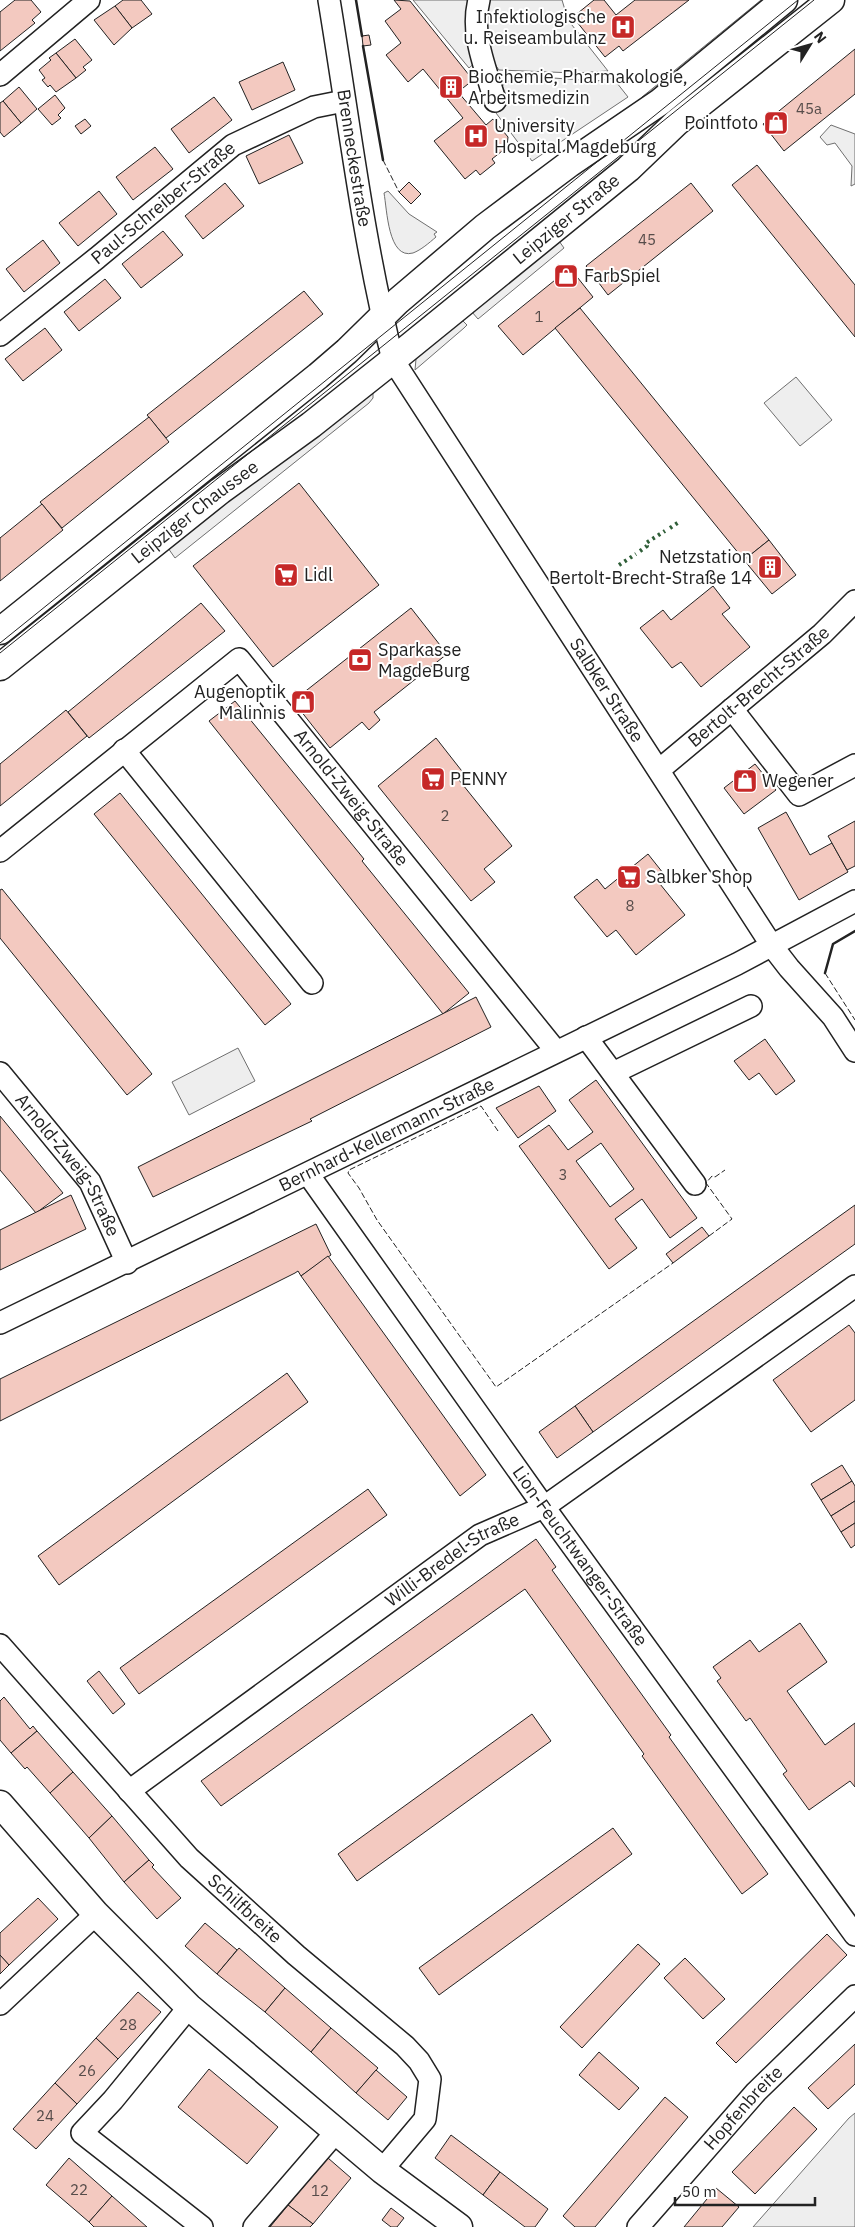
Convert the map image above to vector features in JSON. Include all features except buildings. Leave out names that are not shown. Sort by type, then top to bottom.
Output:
[{"type":"main road","points":[[382,316],[485,228],[570,164],[660,102],[784,0]]},
{"type":"main road","name":"Leipziger Straße","points":[[393,360],[628,169],[676,123],[831,0]]},
{"type":"main road","name":"Leipziger Chaussee","points":[[0,631],[318,376],[347,351],[382,316]]},
{"type":"main road","name":"Leipziger Chaussee","points":[[0,668],[220,491],[311,424],[393,360]]},
{"type":"main road","points":[[3,1816],[96,1914],[189,2007],[382,2170],[459,2227]]},
{"type":"street","points":[[0,75],[89,0]]},
{"type":"street","name":"Brenneckestraße","points":[[329,0],[344,100],[382,316]]},
{"type":"street","points":[[479,0],[476,32],[495,101]]},
{"type":"street","name":"Paul-Schreiber-Straße","points":[[0,335],[233,146],[314,107],[344,100]]},
{"type":"street","name":"Salbker Straße","points":[[382,316],[393,360],[772,946],[789,968],[834,1017],[855,1051]]},
{"type":"street","name":"Bertolt-Brecht-Straße","points":[[659,770],[822,634],[855,601]]},
{"type":"street","name":"Arnold-Zweig-Straße","points":[[0,851],[239,659],[556,1051]]},
{"type":"street","points":[[732,709],[799,795],[855,765]]},
{"type":"street","points":[[124,750],[312,983]]},
{"type":"street","name":"Bernhard-Kellermann-Straße","points":[[0,1323],[127,1263],[772,946],[855,901]]},
{"type":"street","points":[[612,1073],[751,1006]]},
{"type":"street","points":[[586,1036],[695,1184]]},
{"type":"street","name":"Arnold-Zweig-Straße","points":[[0,1072],[90,1182],[127,1263]]},
{"type":"street","name":"Lion-Feuchtwanger-Straße","points":[[308,1174],[544,1507],[855,1935]]},
{"type":"street","name":"Willi-Bredel-Straße","points":[[129,1791],[480,1535],[544,1507],[855,1286]]},
{"type":"street","name":"Schilfbreite","points":[[0,1645],[189,1858],[296,1955],[405,2046],[419,2061],[430,2079],[425,2119],[382,2170]]},
{"type":"street","points":[[0,2004],[96,1914]]},
{"type":"street","name":"Hopfenbreite","points":[[638,2227],[756,2092],[855,1996]]},
{"type":"street","points":[[189,2007],[113,2100],[82,2133],[202,2227]]},
{"type":"street","points":[[254,2227],[336,2132]]},
{"type":"shaded area","points":[[413,0],[476,0],[477,61],[469,68]]},
{"type":"shaded area","points":[[484,0],[562,0],[568,20],[608,71],[575,73],[499,70],[491,59],[480,22]]},
{"type":"shaded area","points":[[761,0],[765,0],[643,99],[642,97]]},
{"type":"shaded area","points":[[524,76],[597,81],[613,78],[628,97],[532,161],[496,113],[510,103],[502,86],[510,80]]},
{"type":"shaded area","points":[[831,125],[855,134],[855,184],[851,186],[852,166],[835,143],[827,145],[820,137]]},
{"type":"shaded area","points":[[388,191],[409,214],[437,232],[434,234],[436,237],[413,253],[405,253],[398,249],[390,232],[384,193]]},
{"type":"shaded area","points":[[559,241],[564,248],[478,319],[472,312]]},
{"type":"shaded area","points":[[462,320],[467,325],[415,370],[416,359],[422,351]]},
{"type":"shaded area","points":[[796,377],[832,420],[800,446],[764,403]]},
{"type":"shaded area","points":[[373,392],[373,398],[369,403],[175,558],[168,548],[231,496]]},
{"type":"shaded area","points":[[238,1048],[255,1081],[189,1115],[172,1082]]},
{"type":"shaded area","points":[[855,2113],[855,2227],[753,2227],[849,2118]]},
{"type":"tram line","points":[[0,643],[798,0]]},
{"type":"tram line","points":[[0,653],[814,0]]},
{"type":"hedge","points":[[670,528],[679,522]]},
{"type":"hedge","points":[[640,551],[647,546],[646,543],[665,531]]},
{"type":"hedge","points":[[619,565],[636,554]]},
{"type":"fence","points":[[383,160],[399,192]]},
{"type":"fence","points":[[825,973],[855,1020]]},
{"type":"fence","points":[[498,1131],[481,1106],[349,1170],[348,1173],[377,1220],[496,1387],[673,1263]]},
{"type":"fence","points":[[709,1236],[732,1219],[706,1183],[712,1176],[715,1177],[725,1170]]},
{"type":"wall","points":[[356,0],[362,36]]},
{"type":"wall","points":[[363,46],[383,160]]},
{"type":"wall","points":[[825,973],[833,944],[855,931]]},
{"type":"place","name":"Infektiologische u. Reiseambulanz","points":[[623,27]]},
{"type":"place","name":"Biochemie, Pharmakologie, Arbeitsmedizin","points":[[451,87]]},
{"type":"place","name":"Pointfoto","points":[[776,123]]},
{"type":"place","name":"University Hospital Magdeburg","points":[[476,136]]},
{"type":"place","name":"FarbSpiel","points":[[566,276]]},
{"type":"place","name":"Netzstation Bertolt-Brecht-Straße 14","points":[[770,567]]},
{"type":"place","name":"Lidl","points":[[286,575]]},
{"type":"place","name":"Sparkasse MagdeBurg","points":[[360,660]]},
{"type":"place","name":"Augenoptik Malinnis","points":[[303,702]]},
{"type":"place","name":"PENNY","points":[[433,779]]},
{"type":"place","name":"Wegener","points":[[745,781]]},
{"type":"place","name":"Salbker Shop","points":[[629,877]]}]
